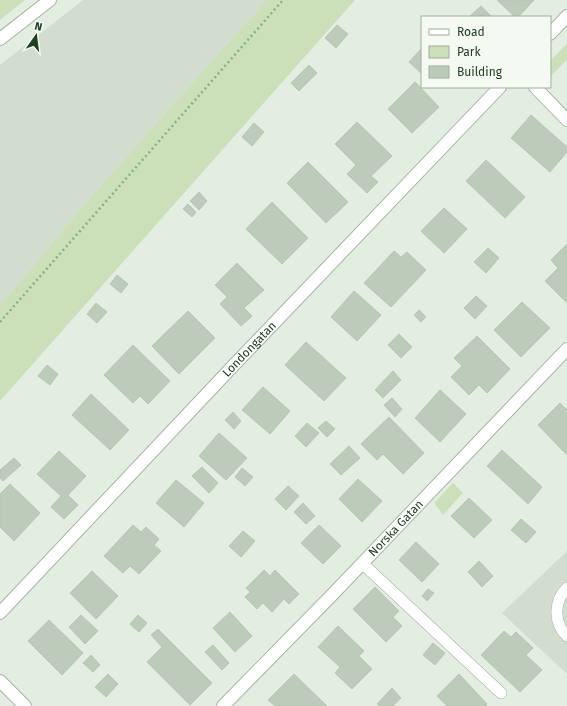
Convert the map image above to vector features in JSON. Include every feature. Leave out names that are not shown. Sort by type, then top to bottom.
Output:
[{"type":"street","points":[[0,39],[50,0]]},
{"type":"street","points":[[551,33],[567,16]]},
{"type":"street","name":"Londongatan","points":[[0,613],[233,366],[499,88]]},
{"type":"street","points":[[536,88],[567,120]]},
{"type":"street","name":"Norska Gatan","points":[[223,706],[331,596],[567,349]]},
{"type":"street","points":[[0,681],[25,706]]},
{"type":"lane","points":[[362,563],[501,693]]},
{"type":"lane","points":[[567,588],[559,599],[557,610],[558,622],[563,633],[567,636]]},
{"type":"path","points":[[0,322],[283,0]]},
{"type":"shaded area","points":[[83,0],[266,0],[94,193],[0,305],[0,65]]},
{"type":"shaded area","points":[[567,551],[567,674],[502,613]]},
{"type":"green space","points":[[0,0],[25,0],[0,20]]},
{"type":"green space","points":[[266,0],[355,0],[0,401],[0,305],[94,193]]},
{"type":"green space","points":[[567,44],[567,60],[551,76],[551,60]]},
{"type":"green space","points":[[453,483],[463,493],[443,515],[435,502]]},
{"type":"building","points":[[497,0],[534,0],[519,16],[514,16]]},
{"type":"building","points":[[481,6],[491,16],[470,16]]},
{"type":"building","points":[[337,25],[348,34],[336,48],[325,38]]},
{"type":"building","points":[[421,49],[421,73],[409,62]]},
{"type":"building","points":[[309,65],[317,73],[299,91],[291,83]]},
{"type":"building","points":[[415,82],[439,107],[412,133],[388,109]]},
{"type":"building","points":[[531,115],[567,147],[567,152],[550,172],[511,138]]},
{"type":"building","points":[[357,122],[392,156],[371,176],[378,182],[367,193],[347,174],[356,165],[335,144]]},
{"type":"building","points":[[254,123],[264,132],[252,146],[242,137]]},
{"type":"building","points":[[486,160],[525,197],[505,218],[466,181]]},
{"type":"building","points":[[308,162],[348,202],[326,223],[287,183]]},
{"type":"building","points":[[199,192],[207,201],[199,210],[190,201]]},
{"type":"building","points":[[272,202],[308,238],[282,264],[246,229]]},
{"type":"building","points":[[188,204],[196,212],[192,217],[183,209]]},
{"type":"building","points":[[444,208],[467,229],[444,253],[421,231]]},
{"type":"building","points":[[567,244],[567,303],[545,281],[558,268],[551,260]]},
{"type":"building","points":[[488,248],[499,258],[486,273],[474,262]]},
{"type":"building","points":[[394,251],[401,257],[407,252],[426,270],[391,307],[364,283]]},
{"type":"building","points":[[237,263],[264,290],[244,308],[252,316],[241,326],[220,304],[227,297],[215,285]]},
{"type":"building","points":[[117,275],[128,284],[121,293],[110,284]]},
{"type":"building","points":[[354,291],[381,315],[357,341],[331,317]]},
{"type":"building","points":[[476,296],[487,306],[475,319],[464,308]]},
{"type":"building","points":[[522,302],[550,328],[521,357],[494,330]]},
{"type":"building","points":[[96,303],[107,312],[97,323],[87,314]]},
{"type":"building","points":[[419,310],[426,317],[421,322],[414,315]]},
{"type":"building","points":[[188,311],[215,338],[179,374],[152,346]]},
{"type":"building","points":[[399,334],[412,347],[401,358],[388,345]]},
{"type":"building","points":[[477,336],[510,369],[487,393],[479,385],[469,395],[451,377],[462,366],[454,358]]},
{"type":"building","points":[[306,342],[346,378],[324,401],[285,365]]},
{"type":"building","points":[[133,345],[170,381],[148,404],[140,396],[133,403],[104,375]]},
{"type":"building","points":[[47,365],[58,374],[50,385],[38,376]]},
{"type":"building","points":[[393,371],[401,380],[383,398],[375,390]]},
{"type":"building","points":[[263,387],[290,411],[270,434],[242,410]]},
{"type":"building","points":[[440,390],[466,414],[440,442],[415,418]]},
{"type":"building","points":[[91,394],[129,430],[110,450],[72,415]]},
{"type":"building","points":[[392,398],[402,409],[395,417],[384,405]]},
{"type":"building","points":[[560,403],[567,410],[567,455],[538,425]]},
{"type":"building","points":[[233,412],[241,421],[234,429],[225,420]]},
{"type":"building","points":[[389,417],[424,453],[403,474],[383,454],[377,460],[361,444]]},
{"type":"building","points":[[326,421],[335,429],[327,437],[318,428]]},
{"type":"building","points":[[307,423],[319,433],[306,447],[295,436]]},
{"type":"building","points":[[219,433],[247,458],[226,480],[199,456]]},
{"type":"building","points":[[349,446],[360,458],[341,475],[330,464]]},
{"type":"building","points":[[502,450],[542,487],[528,504],[487,466]]},
{"type":"building","points":[[59,451],[86,476],[68,495],[78,505],[64,519],[51,507],[61,496],[37,474]]},
{"type":"building","points":[[14,458],[21,465],[3,481],[0,478],[0,470]]},
{"type":"building","points":[[202,467],[218,483],[209,493],[192,476]]},
{"type":"building","points":[[242,468],[253,477],[245,486],[235,477]]},
{"type":"building","points":[[358,479],[382,501],[362,522],[339,499]]},
{"type":"building","points":[[176,480],[204,503],[184,527],[156,503]]},
{"type":"building","points":[[10,484],[40,513],[14,541],[0,527],[0,494]]},
{"type":"building","points":[[288,486],[299,496],[286,510],[275,499]]},
{"type":"building","points":[[469,498],[492,520],[474,538],[451,516]]},
{"type":"building","points":[[303,503],[315,516],[306,524],[294,512]]},
{"type":"building","points":[[521,519],[536,532],[526,543],[511,530]]},
{"type":"building","points":[[133,525],[141,532],[146,527],[159,539],[154,545],[161,551],[139,574],[130,566],[123,573],[104,556]]},
{"type":"building","points":[[319,525],[341,546],[323,564],[301,543]]},
{"type":"building","points":[[243,531],[255,541],[241,557],[229,546]]},
{"type":"building","points":[[416,542],[439,564],[422,582],[399,560]]},
{"type":"building","points":[[479,561],[493,576],[482,587],[468,572]]},
{"type":"building","points":[[264,570],[270,576],[275,570],[299,594],[289,604],[284,599],[272,612],[263,603],[257,609],[245,597],[250,592],[246,588]]},
{"type":"building","points":[[92,571],[118,596],[96,619],[70,593]]},
{"type":"building","points":[[375,587],[399,611],[393,617],[402,626],[386,642],[353,609]]},
{"type":"building","points":[[428,589],[434,593],[427,601],[422,596]]},
{"type":"building","points":[[230,612],[252,636],[235,652],[213,628]]},
{"type":"building","points":[[81,615],[98,631],[85,644],[69,627]]},
{"type":"building","points":[[138,615],[147,623],[139,632],[130,624]]},
{"type":"building","points":[[49,620],[83,653],[62,675],[28,641]]},
{"type":"building","points":[[338,626],[364,651],[359,656],[372,669],[352,689],[335,673],[340,667],[318,647]]},
{"type":"building","points":[[158,629],[212,683],[190,705],[147,662],[162,647],[151,635]]},
{"type":"building","points":[[504,631],[511,637],[516,632],[533,648],[526,655],[542,670],[520,692],[481,655]]},
{"type":"building","points":[[433,643],[445,653],[435,665],[423,655]]},
{"type":"building","points":[[213,645],[229,663],[222,670],[205,652]]},
{"type":"building","points":[[91,655],[100,665],[93,672],[83,663]]},
{"type":"building","points":[[108,674],[118,684],[106,697],[95,687]]},
{"type":"building","points":[[294,674],[327,706],[275,706],[268,700]]},
{"type":"building","points":[[459,674],[487,704],[486,706],[447,706],[437,696]]},
{"type":"building","points":[[392,688],[401,698],[393,706],[379,706],[377,704]]}]
